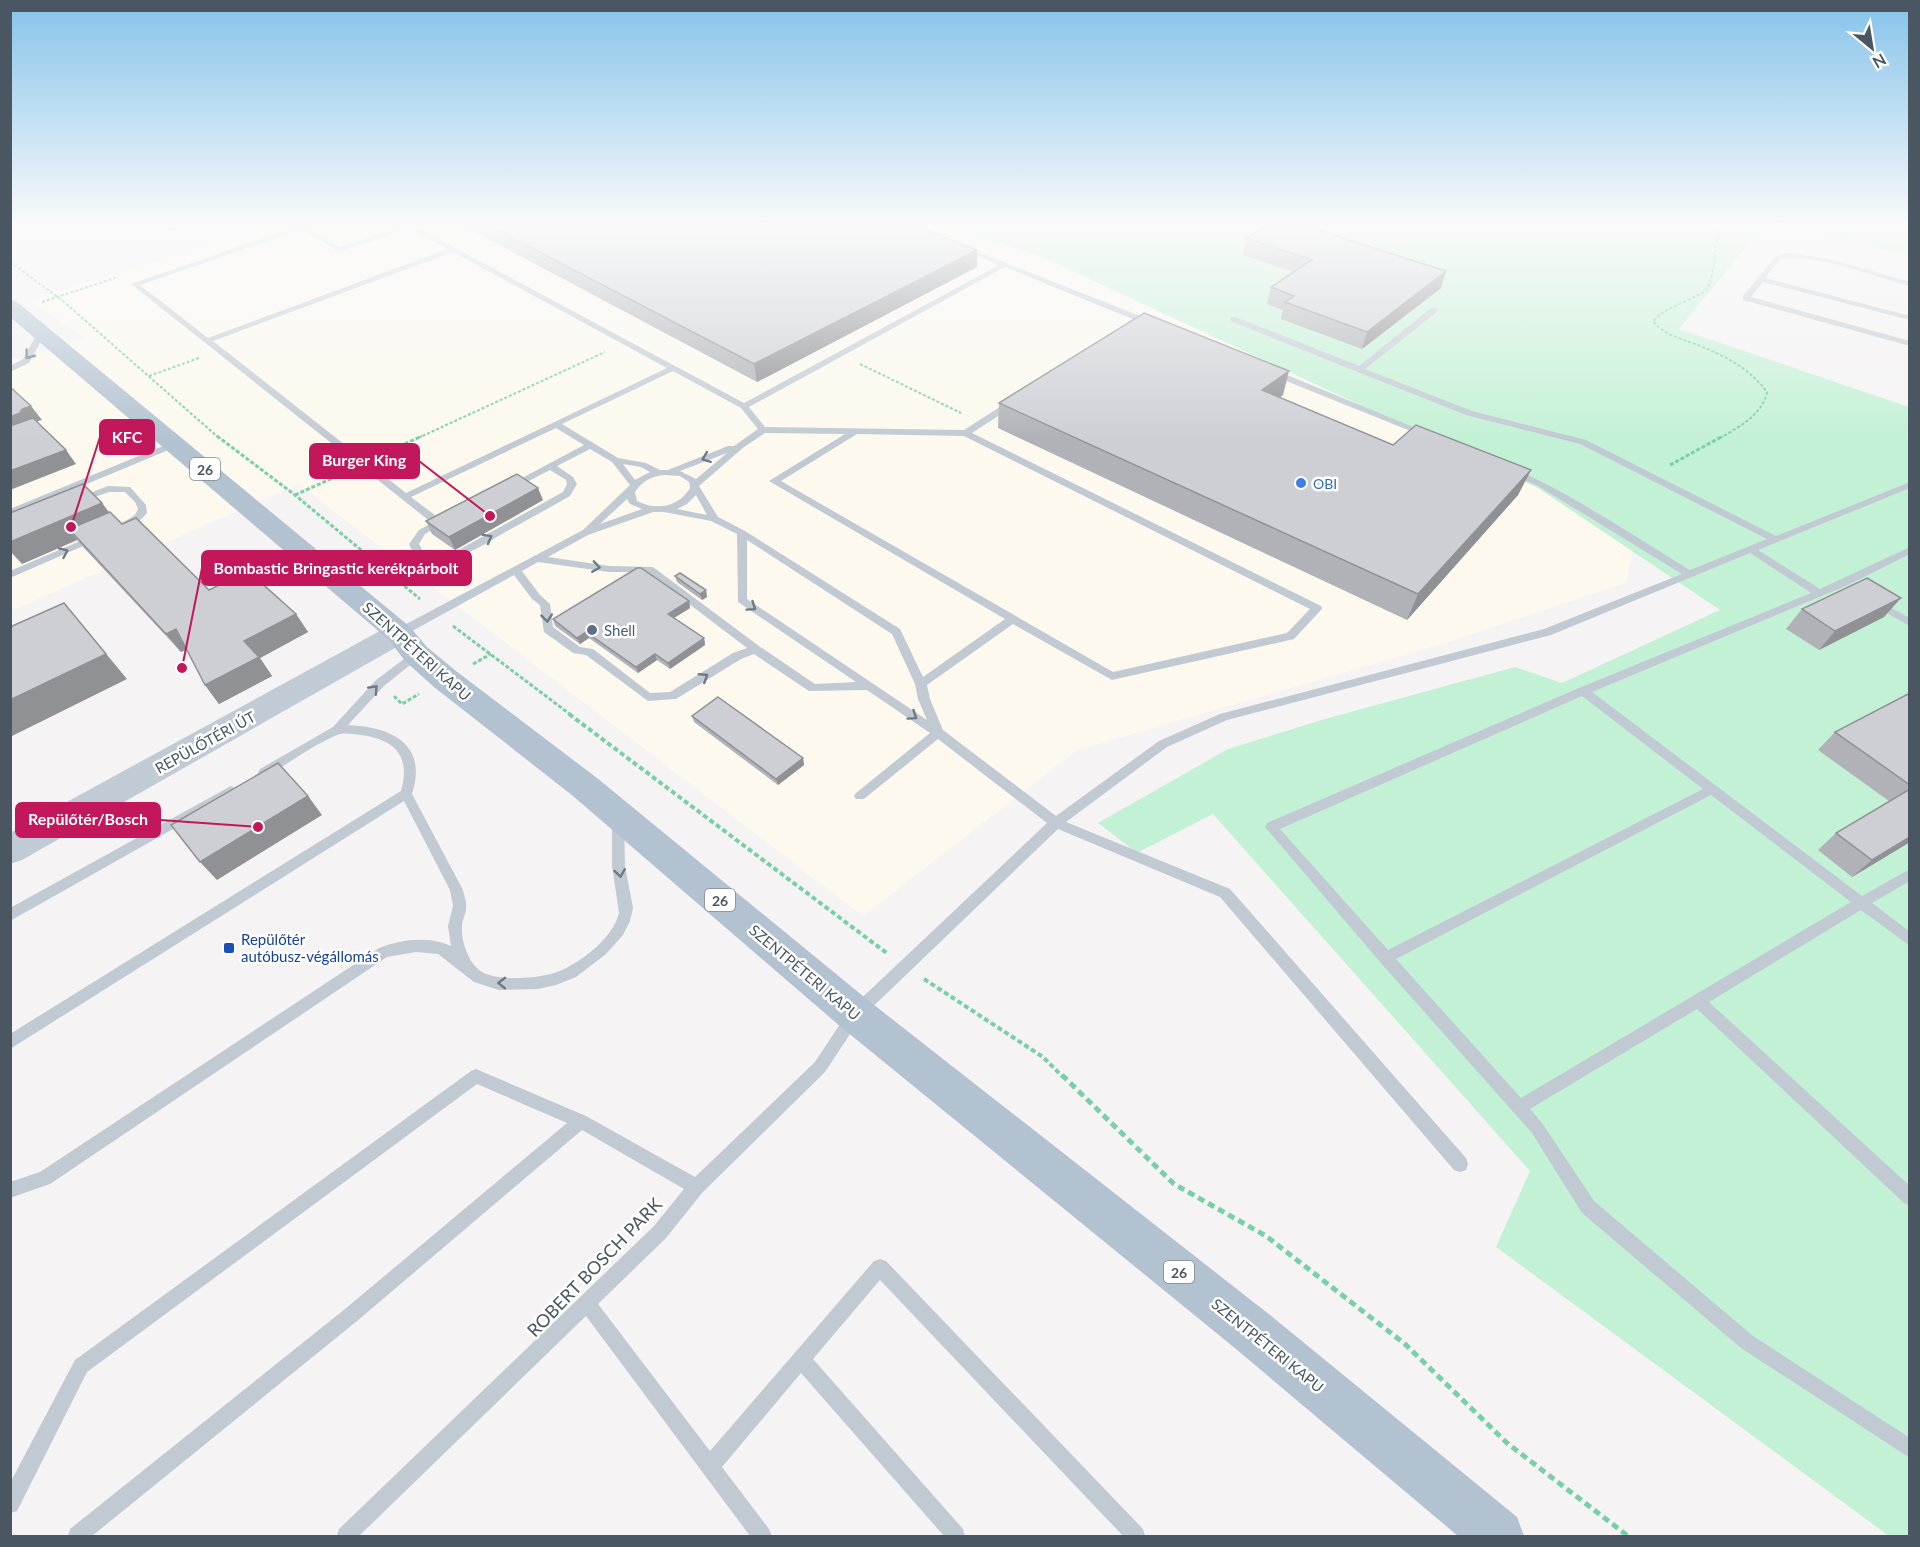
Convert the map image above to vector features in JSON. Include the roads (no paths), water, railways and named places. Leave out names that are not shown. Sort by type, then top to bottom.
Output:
[{"type":"main road","name":"SZENTPÉTERI KAPU","points":[[10,306],[407,643],[618,814],[855,1014],[1253,1332],[1498,1536]]},
{"type":"street","name":"REPÜLŐTÉRI ÚT","points":[[10,850],[407,643]]},
{"type":"lane","points":[[150,296],[405,497],[443,521],[422,532],[414,544],[415,550],[426,559],[446,559],[457,555],[567,494],[572,484],[570,479],[551,466]]},
{"type":"lane","points":[[206,340],[325,296]]},
{"type":"lane","points":[[540,296],[744,406],[763,430]]},
{"type":"lane","points":[[744,406],[947,296]]},
{"type":"lane","points":[[1085,296],[1161,327]]},
{"type":"lane","points":[[1747,296],[1746,298],[1910,344]]},
{"type":"lane","points":[[1827,296],[1910,318]]},
{"type":"lane","points":[[1360,369],[1434,310]]},
{"type":"lane","points":[[1233,319],[1469,413],[1583,442],[1774,539]]},
{"type":"lane","points":[[10,370],[26,361],[41,334]]},
{"type":"lane","points":[[405,497],[672,368]]},
{"type":"lane","points":[[1261,368],[1438,440]]},
{"type":"lane","points":[[966,432],[1022,396]]},
{"type":"lane","points":[[556,424],[615,460],[643,465],[658,472]]},
{"type":"lane","points":[[665,509],[687,500],[695,487],[741,445],[763,430],[966,432],[1317,608],[1290,636],[1112,676],[774,481],[855,431]]},
{"type":"lane","points":[[10,513],[175,444]]},
{"type":"lane","points":[[502,491],[591,445]]},
{"type":"lane","points":[[671,472],[741,445]]},
{"type":"lane","points":[[615,460],[632,488],[631,499],[637,504],[652,509],[665,509],[714,519],[742,533],[896,632],[921,684],[924,699],[938,733]]},
{"type":"lane","points":[[1502,466],[1541,484],[1691,575]]},
{"type":"lane","points":[[585,532],[641,478],[658,472],[687,476],[705,501],[714,519]]},
{"type":"lane","name":"ROBERT BOSCH PARK","points":[[346,1536],[660,1232],[696,1187],[820,1067],[855,1014],[904,966],[1056,823],[1163,744],[1224,717],[1548,632],[1910,485]]},
{"type":"lane","points":[[74,501],[108,489],[127,489],[143,504],[143,509],[133,521],[112,530]]},
{"type":"lane","points":[[10,915],[337,730],[380,683],[407,643],[436,613],[585,532],[652,509]]},
{"type":"lane","points":[[742,533],[742,600],[938,733],[1056,823],[1225,893],[1460,1164]]},
{"type":"lane","points":[[10,575],[102,535]]},
{"type":"lane","points":[[1750,549],[1819,593]]},
{"type":"lane","points":[[1910,550],[1853,589],[1819,593],[1583,691],[1271,827],[1537,1128],[1588,1207],[1747,1342],[1910,1449]]},
{"type":"lane","points":[[538,559],[609,569],[649,569],[755,649],[813,688],[868,686]]},
{"type":"lane","points":[[516,571],[536,597],[545,604],[548,629],[577,650],[589,652],[648,697],[672,696],[737,656],[755,649]]},
{"type":"lane","points":[[1853,589],[1910,623]]},
{"type":"lane","points":[[921,684],[1013,619]]},
{"type":"lane","points":[[1583,691],[1910,940]]},
{"type":"lane","points":[[10,1041],[406,794],[411,776],[408,757],[403,747],[371,731],[337,730]]},
{"type":"lane","points":[[860,796],[938,733]]},
{"type":"lane","points":[[1385,958],[1713,789]]},
{"type":"lane","points":[[406,794],[456,890],[460,906],[455,926],[456,942],[468,969]]},
{"type":"lane","points":[[10,1190],[44,1178],[384,952],[412,945],[445,950],[468,969],[490,982],[528,983],[564,976],[592,958],[614,936],[627,916],[624,892],[618,872],[618,814]]},
{"type":"lane","points":[[1518,1108],[1910,874]]},
{"type":"lane","points":[[1698,1001],[1910,1197]]},
{"type":"lane","points":[[10,1504],[81,1365],[476,1076],[581,1121],[696,1187]]},
{"type":"lane","points":[[77,1536],[351,1316],[581,1121]]},
{"type":"lane","points":[[709,1467],[880,1267],[1136,1536]]},
{"type":"lane","points":[[588,1304],[762,1536]]},
{"type":"lane","points":[[802,1360],[956,1536]]},
{"type":"place","name":"OBI","points":[[1301,483]]},
{"type":"place","name":"Burger King","points":[[490,516]]},
{"type":"place","name":"KFC","points":[[71,527]]},
{"type":"place","name":"Shell","points":[[592,630]]},
{"type":"place","name":"Bombastic Bringastic kerékpárbolt","points":[[182,668]]},
{"type":"place","name":"Repülőtér/Bosch","points":[[258,827]]},
{"type":"place","name":"Repülőtér autóbusz-végállomás","points":[[229,948]]}]
